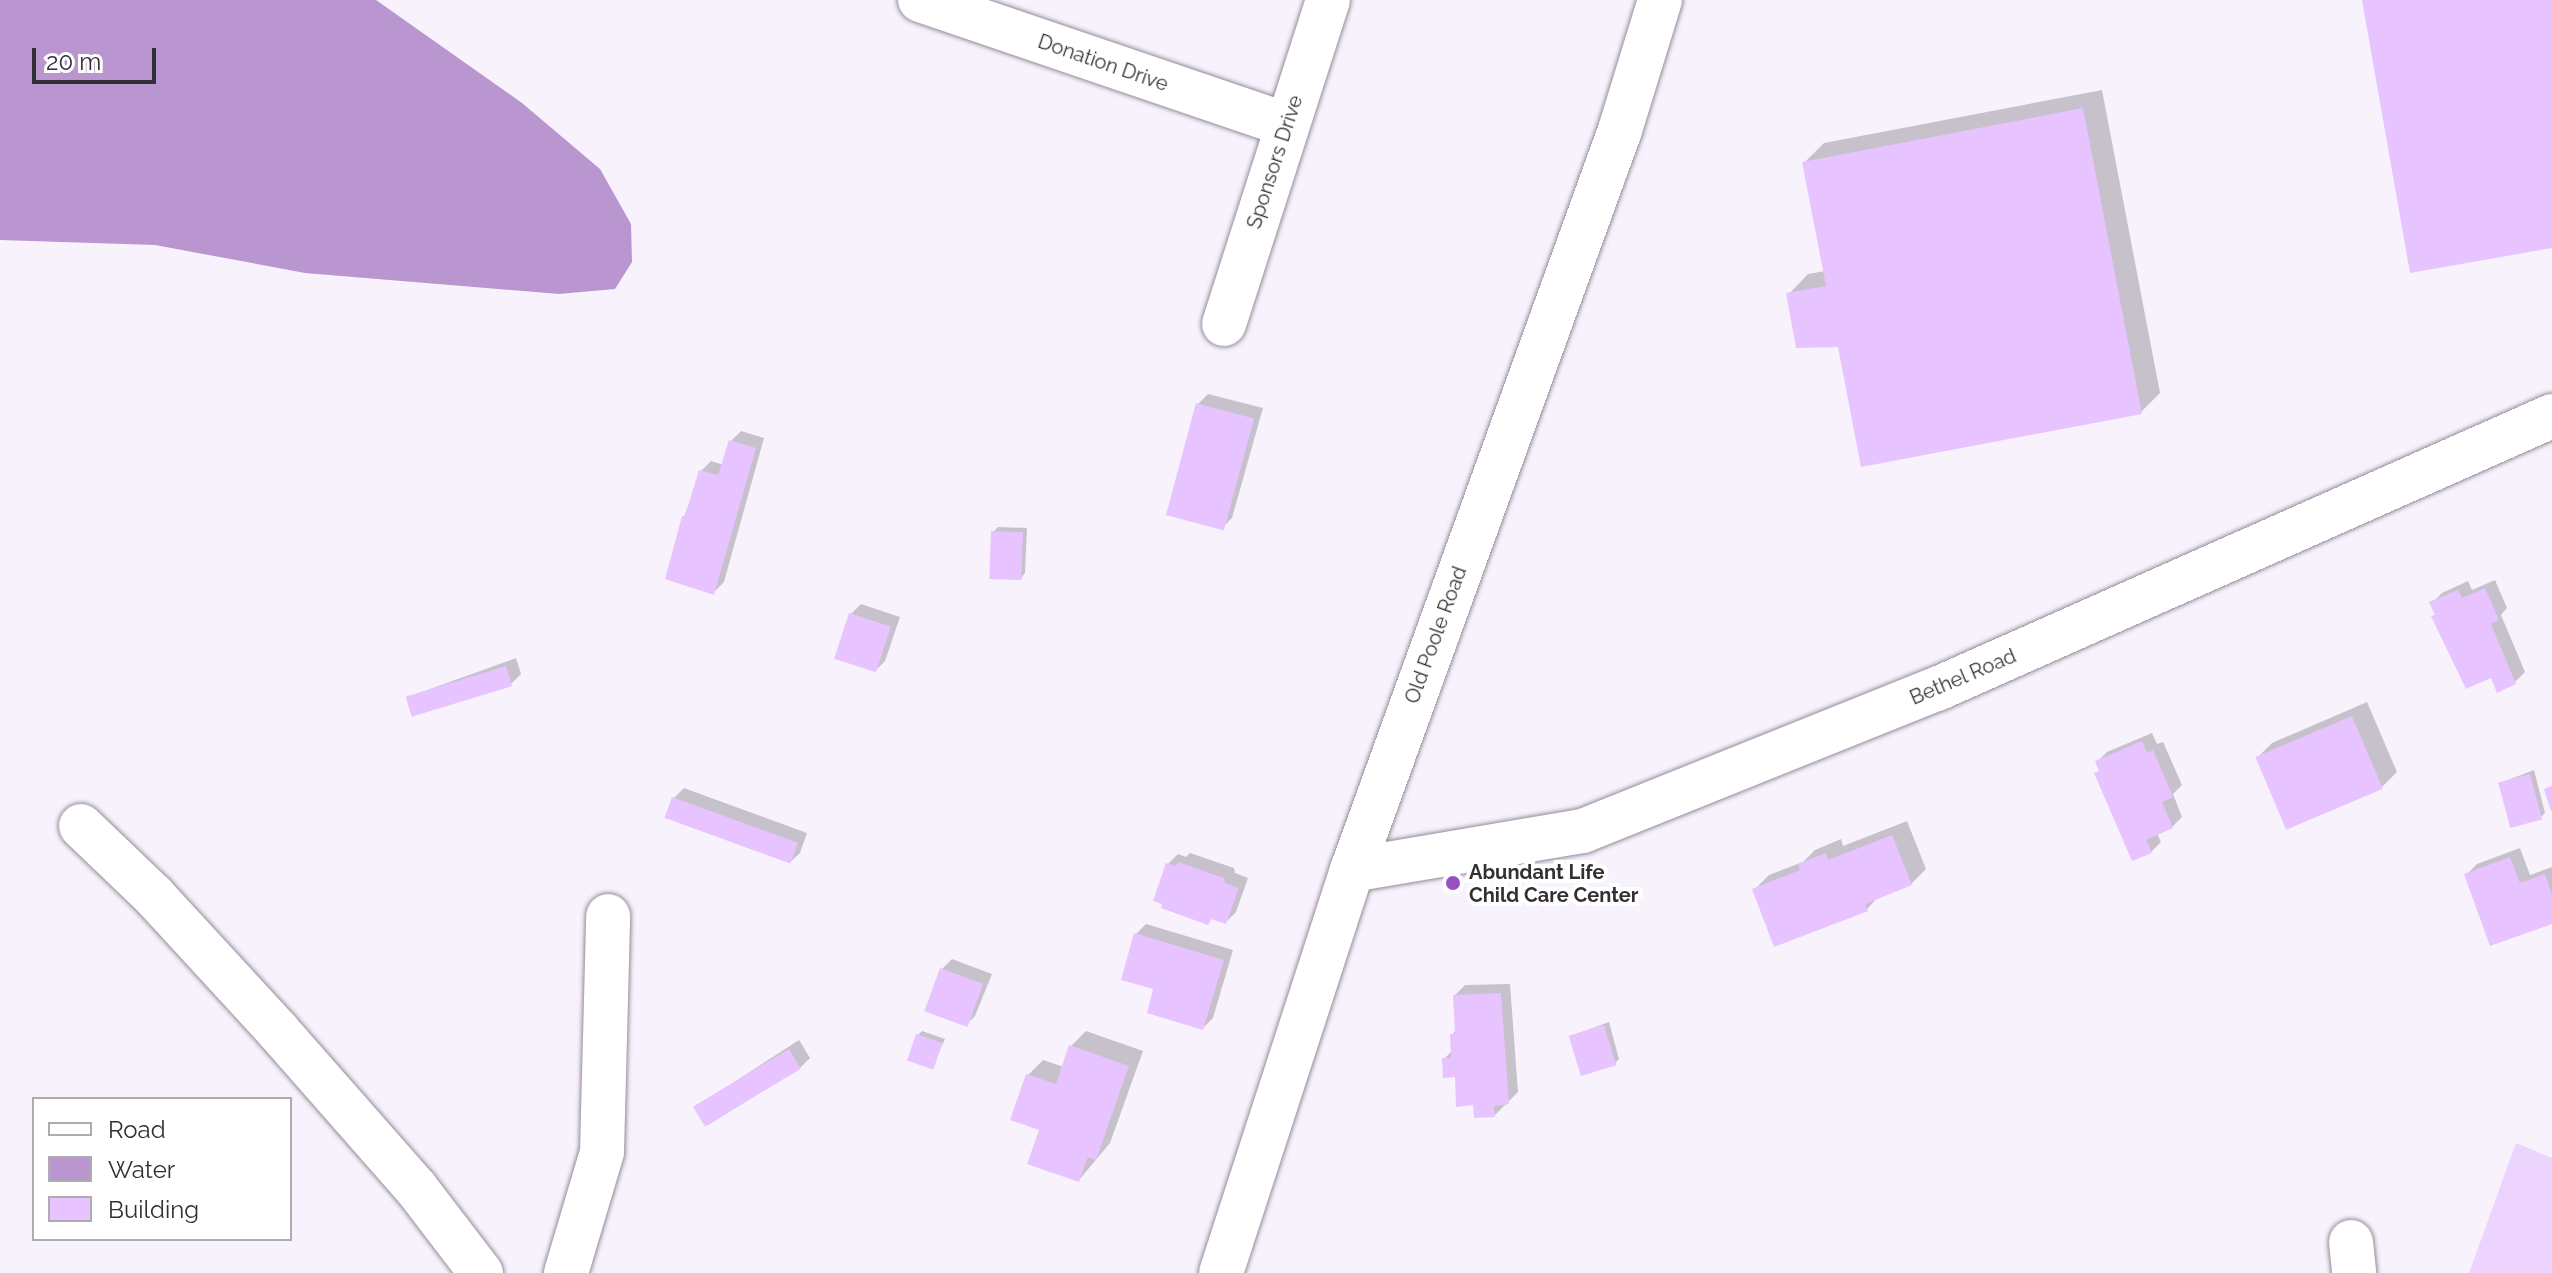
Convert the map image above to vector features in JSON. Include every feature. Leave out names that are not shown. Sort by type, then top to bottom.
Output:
[{"type":"street","name":"Donation Drive","points":[[920,0],[1287,125]]},
{"type":"street","name":"Sponsors Drive","points":[[1224,324],[1328,0]]},
{"type":"street","name":"Old Poole Road","points":[[1221,1273],[1352,870],[1620,130],[1660,0]]},
{"type":"street","name":"Bethel Road","points":[[1352,870],[1583,831],[1937,689],[2552,416]]},
{"type":"street","points":[[81,826],[154,896],[278,1031],[416,1188],[481,1273]]},
{"type":"street","points":[[566,1273],[602,1152],[608,916]]},
{"type":"shaded area","points":[[2516,1143],[2552,1158],[2552,1273],[2469,1273]]},
{"type":"water","points":[[0,0],[376,0],[522,103],[600,169],[631,224],[632,262],[615,289],[559,294],[305,273],[155,245],[0,240]]},
{"type":"building","points":[[2362,0],[2552,0],[2552,248],[2410,273]]},
{"type":"building","points":[[2083,108],[2142,414],[1861,467],[1838,347],[1796,348],[1786,293],[1826,286],[1802,162]]},
{"type":"building","points":[[1196,403],[1254,419],[1224,531],[1166,515]]},
{"type":"building","points":[[729,440],[756,448],[714,595],[665,579],[682,516],[685,516],[699,470],[718,475]]},
{"type":"building","points":[[991,531],[1023,532],[1021,580],[989,579]]},
{"type":"building","points":[[2485,588],[2499,620],[2491,624],[2516,684],[2497,693],[2491,678],[2466,689],[2431,616],[2435,615],[2429,602],[2458,590],[2462,598]]},
{"type":"building","points":[[849,613],[891,627],[876,672],[834,659]]},
{"type":"building","points":[[506,666],[512,686],[412,717],[406,697]]},
{"type":"building","points":[[2352,716],[2383,789],[2286,830],[2255,757]]},
{"type":"building","points":[[2142,741],[2147,753],[2153,750],[2173,797],[2162,802],[2173,828],[2146,840],[2152,853],[2132,861],[2094,773],[2099,771],[2095,761]]},
{"type":"building","points":[[2530,774],[2542,819],[2510,828],[2498,783]]},
{"type":"building","points":[[2552,786],[2552,811],[2551,811],[2544,789]]},
{"type":"building","points":[[672,797],[798,843],[790,864],[664,818]]},
{"type":"building","points":[[1892,835],[1912,885],[1865,904],[1868,911],[1774,947],[1752,889],[1800,870],[1798,864],[1826,853],[1828,860]]},
{"type":"building","points":[[2510,857],[2520,883],[2545,874],[2552,895],[2552,924],[2490,946],[2464,874]]},
{"type":"building","points":[[1178,862],[1224,878],[1225,883],[1239,888],[1226,924],[1211,919],[1208,925],[1161,908],[1162,904],[1153,901],[1166,863],[1176,866]]},
{"type":"building","points":[[1134,933],[1224,960],[1203,1030],[1147,1013],[1153,989],[1121,980]]},
{"type":"building","points":[[940,968],[983,984],[967,1027],[924,1011]]},
{"type":"building","points":[[1501,993],[1509,1104],[1494,1106],[1495,1117],[1474,1118],[1473,1105],[1456,1107],[1455,1077],[1443,1078],[1442,1058],[1451,1058],[1450,1034],[1455,1034],[1453,995]]},
{"type":"building","points":[[1604,1025],[1616,1065],[1581,1076],[1569,1036]]},
{"type":"building","points":[[916,1034],[942,1043],[933,1070],[907,1060]]},
{"type":"building","points":[[1069,1045],[1129,1066],[1096,1160],[1088,1157],[1079,1182],[1027,1164],[1039,1130],[1010,1120],[1026,1074],[1056,1084]]},
{"type":"building","points":[[789,1049],[801,1069],[705,1126],[693,1107]]},
{"type":"place","name":"Abundant Life Child Care Center","points":[[1453,883]]}]
